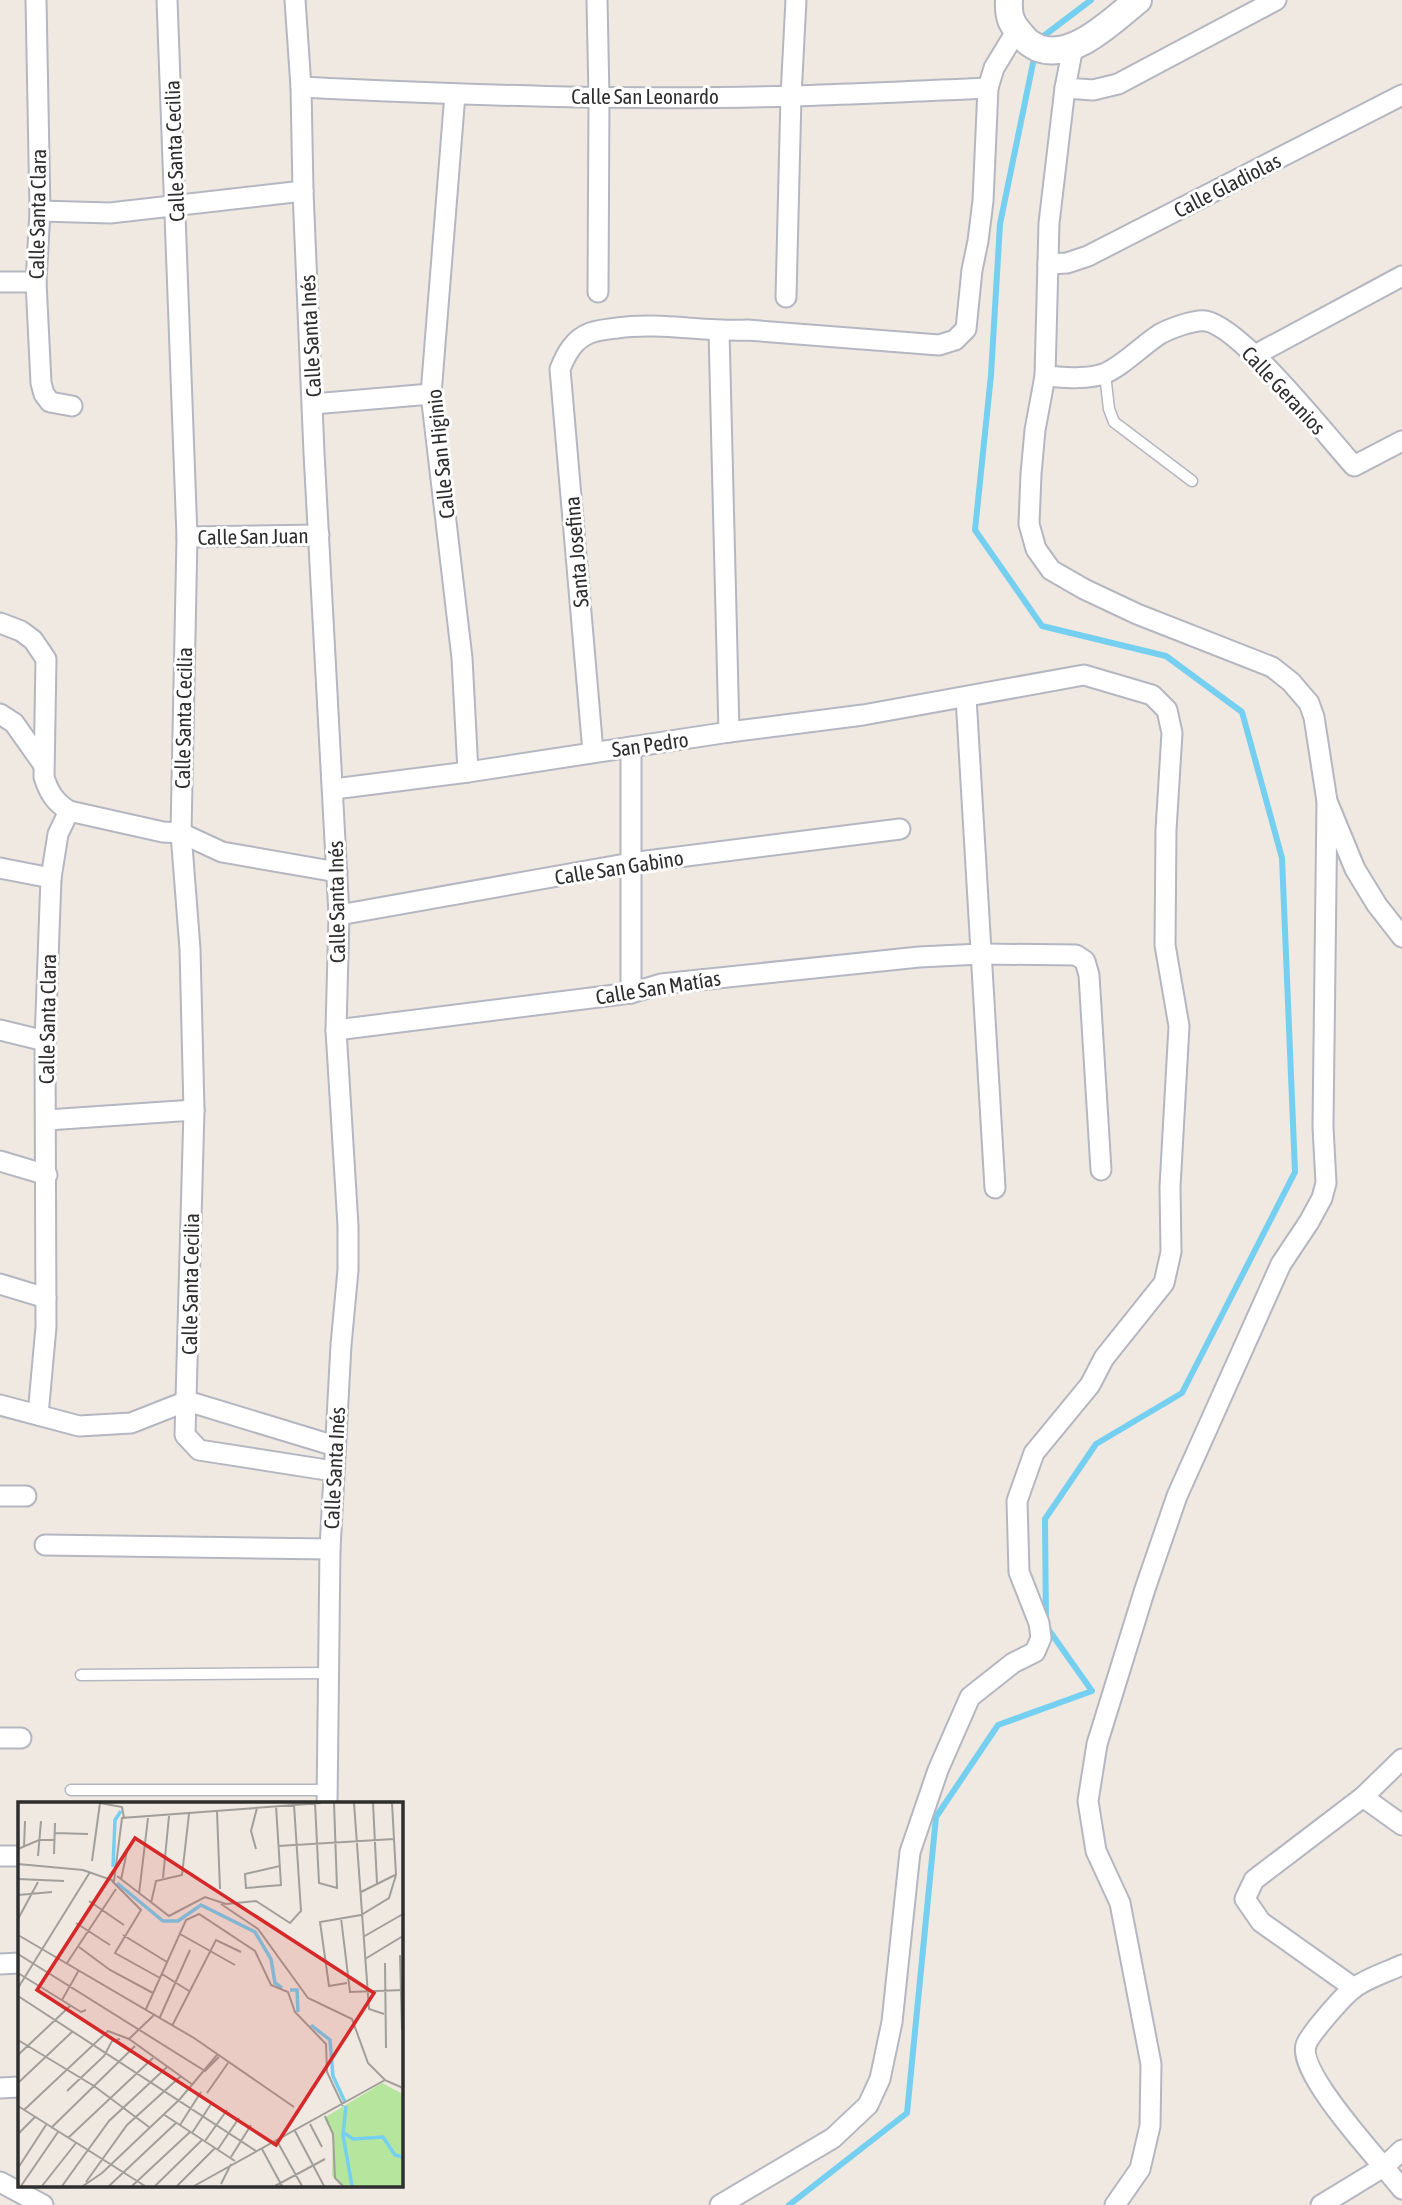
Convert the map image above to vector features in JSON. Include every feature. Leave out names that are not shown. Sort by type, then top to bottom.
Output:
[{"type":"main road","points":[[1009,0],[1011,22],[1030,41],[1055,52],[1073,47],[1138,0]]},
{"type":"street","name":"Calle Santa Clara","points":[[36,0],[40,211],[36,282],[41,383],[50,402],[72,406]]},
{"type":"street","name":"Calle Santa Cecilia","points":[[167,0],[187,537],[181,833],[190,948],[194,1110],[185,1435],[199,1450],[333,1471]]},
{"type":"street","name":"Calle Santa Inés","points":[[295,0],[319,535],[334,789],[339,915],[336,1030],[348,1226],[348,1270],[341,1345],[330,1549],[327,1797]]},
{"type":"street","points":[[597,0],[597,292]]},
{"type":"street","points":[[786,297],[796,0]]},
{"type":"street","points":[[1065,88],[1093,90],[1118,84],[1276,0]]},
{"type":"street","points":[[730,732],[719,331],[747,330],[939,345],[955,340],[966,329],[970,305],[972,270],[983,201],[988,88],[994,68],[1030,41]]},
{"type":"street","points":[[1073,47],[1065,88],[1049,223],[1045,376],[1035,430],[1029,524],[1036,549],[1051,570],[1084,589],[1137,614],[1272,667],[1291,682],[1309,703],[1314,717],[1327,801],[1323,1127],[1326,1183],[1310,1222],[1281,1264],[1177,1496],[1144,1589],[1097,1744],[1088,1801],[1096,1852],[1120,1903],[1151,2064],[1150,2126],[1140,2169],[1115,2205]]},
{"type":"street","name":"Calle San Leonardo","points":[[301,88],[599,97],[791,96],[988,88]]},
{"type":"street","name":"Calle San Higinio","points":[[455,94],[431,394],[462,658],[468,772]]},
{"type":"street","name":"Calle Gladiolas","points":[[1048,264],[1067,263],[1088,256],[1402,95]]},
{"type":"street","points":[[40,211],[110,213],[303,191]]},
{"type":"street","points":[[0,282],[36,282]]},
{"type":"street","points":[[1255,355],[1399,283]]},
{"type":"street","name":"Calle Geranios","points":[[1045,376],[1082,378],[1105,374],[1161,334],[1184,324],[1204,320],[1222,329],[1255,355],[1354,466],[1402,441]]},
{"type":"street","name":"Santa Josefina","points":[[593,752],[560,369],[566,353],[577,341],[590,333],[640,325],[719,331]]},
{"type":"street","points":[[313,404],[431,394]]},
{"type":"street","name":"Calle San Juan","points":[[187,537],[319,535]]},
{"type":"street","points":[[0,623],[21,631],[33,640],[46,659],[43,764],[48,790],[57,803],[69,811],[163,832],[181,833],[222,852],[337,872]]},
{"type":"street","name":"San Pedro","points":[[334,789],[863,715],[1084,675],[1152,695],[1167,710],[1172,733],[1166,830],[1165,945],[1178,1026],[1170,1187],[1171,1252],[1164,1283],[1104,1358],[1090,1385],[1034,1453],[1017,1502],[1019,1572],[1039,1623],[1041,1638],[1035,1652],[1013,1663],[970,1697],[938,1770],[911,1852],[892,2022],[880,2079],[868,2105],[833,2138],[720,2205]]},
{"type":"street","points":[[966,697],[995,1188]]},
{"type":"street","points":[[0,714],[14,723],[43,764]]},
{"type":"street","points":[[631,747],[631,993]]},
{"type":"street","points":[[1327,801],[1355,869],[1377,905],[1402,937]]},
{"type":"street","name":"Calle Santa Clara","points":[[38,1415],[46,1327],[45,1041],[51,878],[58,834],[69,811]]},
{"type":"street","name":"Calle San Gabino","points":[[339,915],[631,863],[900,829]]},
{"type":"street","points":[[0,868],[51,878]]},
{"type":"street","name":"Calle San Matías","points":[[336,1030],[631,993],[661,984],[919,957],[981,954],[1076,955],[1085,961],[1088,975],[1101,1170]]},
{"type":"street","points":[[0,1030],[45,1041]]},
{"type":"street","points":[[47,1120],[194,1110]]},
{"type":"street","points":[[0,1161],[47,1175]]},
{"type":"street","points":[[0,1284],[46,1298]]},
{"type":"street","points":[[0,1405],[79,1426],[131,1423],[187,1401],[335,1446]]},
{"type":"street","points":[[0,1496],[26,1496]]},
{"type":"street","points":[[46,1545],[330,1549]]},
{"type":"street","points":[[0,1738],[22,1738]]},
{"type":"street","points":[[1354,1988],[1261,1922],[1245,1899],[1254,1880],[1363,1797],[1402,1759]]},
{"type":"street","points":[[1363,1797],[1402,1825]]},
{"type":"street","points":[[0,1964],[18,1964]]},
{"type":"street","points":[[1402,1965],[1354,1988],[1310,2035],[1305,2047],[1306,2062],[1326,2097],[1402,2189]]},
{"type":"street","points":[[0,2088],[18,2087]]},
{"type":"street","points":[[1321,2205],[1385,2166],[1402,2150]]},
{"type":"street","points":[[0,2182],[32,2202]]},
{"type":"lane","points":[[1105,374],[1109,409],[1114,422],[1192,481]]},
{"type":"lane","points":[[81,1675],[328,1673]]},
{"type":"lane","points":[[71,1790],[327,1797]]},
{"type":"waterway","points":[[1041,38],[1091,0]]},
{"type":"waterway","points":[[789,2205],[907,2113],[936,1817],[998,1725],[1092,1691],[1046,1626],[1045,1519],[1096,1444],[1182,1393],[1295,1172],[1282,858],[1242,712],[1166,656],[1042,626],[975,530],[991,375],[1000,224],[1033,63]]}]
